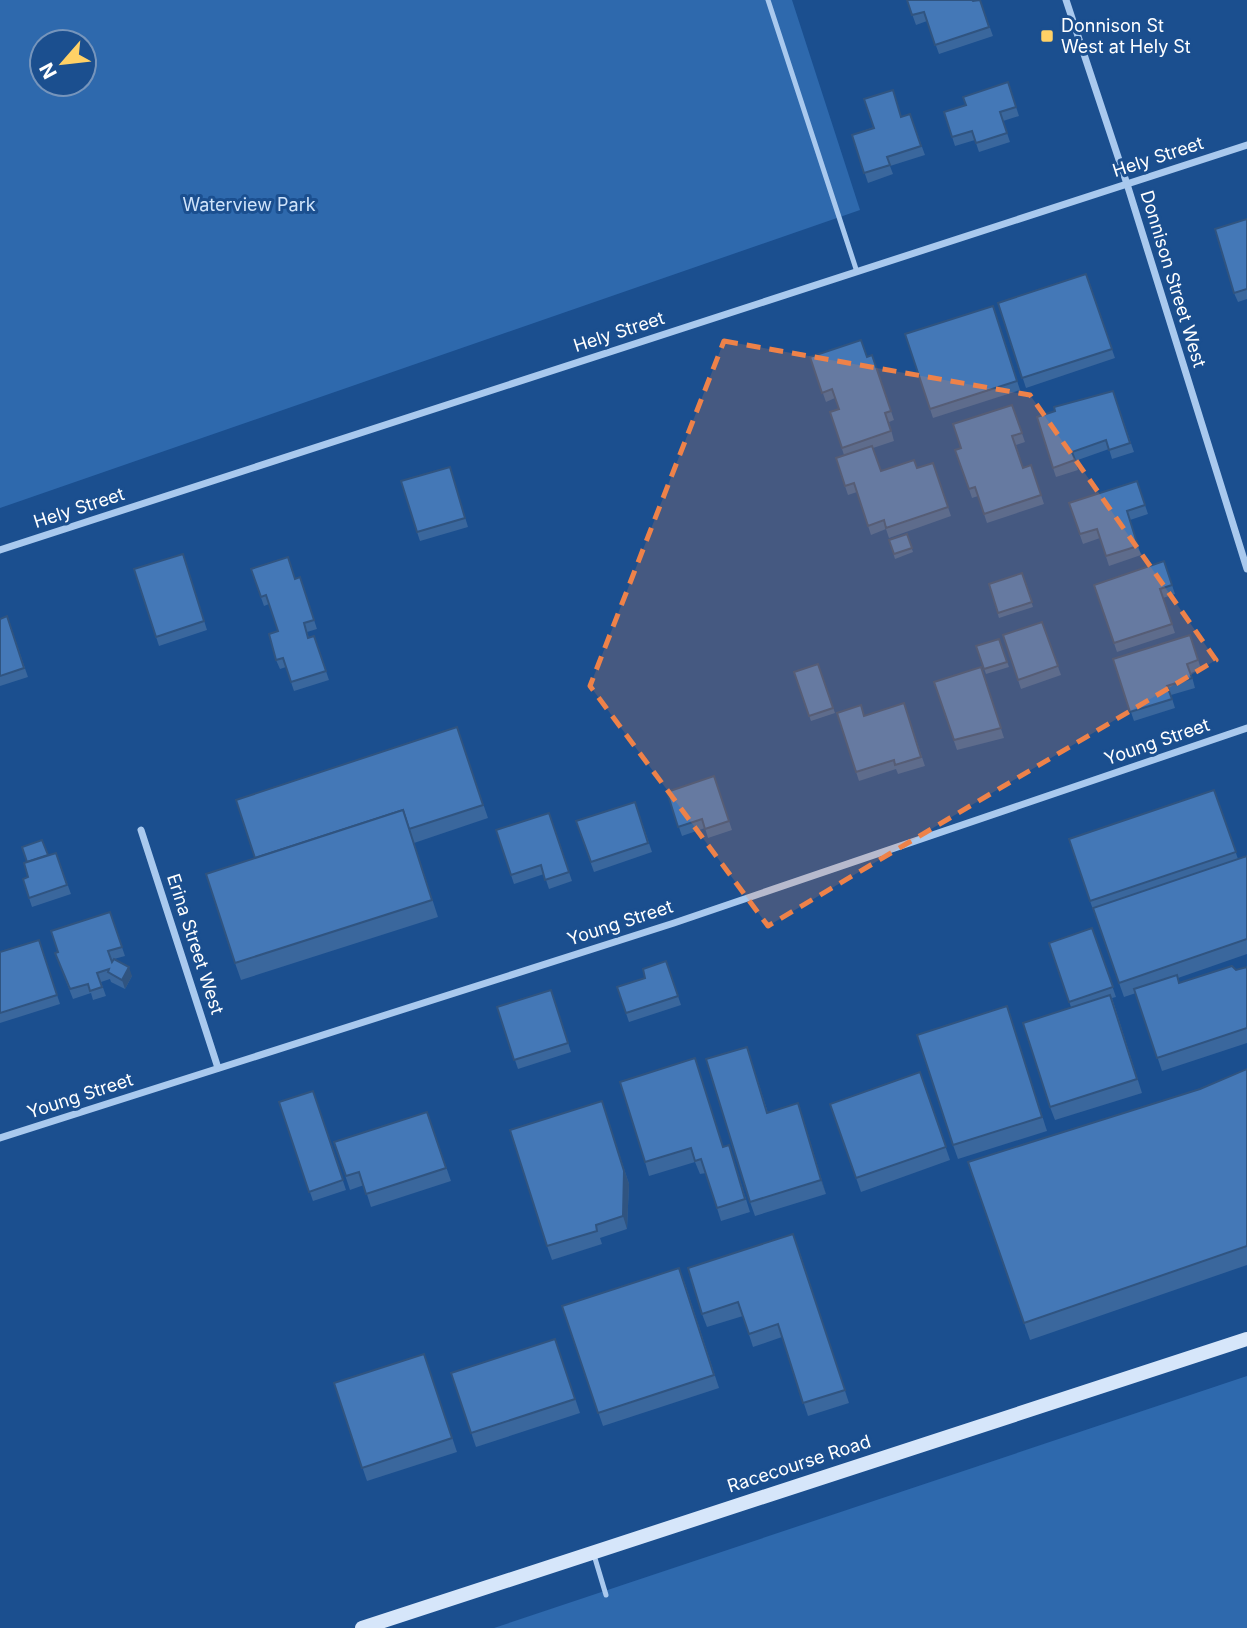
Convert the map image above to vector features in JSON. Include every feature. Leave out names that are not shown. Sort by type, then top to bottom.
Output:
[{"type":"main road","name":"Racecourse Road","points":[[362,1628],[1247,1339]]},
{"type":"street","name":"Donnison Street West","points":[[1066,0],[1127,184],[1247,569]]},
{"type":"street","name":"Hely Street","points":[[0,550],[1247,145]]},
{"type":"street","name":"Young Street","points":[[0,1138],[674,923],[1247,728]]},
{"type":"street","name":"Erina Street West","points":[[141,830],[218,1069]]},
{"type":"lane","points":[[768,0],[857,271]]},
{"type":"lane","points":[[593,1552],[606,1595]]},
{"type":"highlighted area","points":[[724,341],[1030,395],[1216,660],[768,926],[590,686]]},
{"type":"green space","name":"Waterview Park","points":[[0,0],[792,0],[860,210],[0,508]]},
{"type":"green space","points":[[1247,1376],[1247,1628],[494,1628]]},
{"type":"building","points":[[907,0],[980,0],[989,27],[935,45],[924,12],[912,15]]},
{"type":"building","points":[[1008,82],[1016,107],[1000,112],[1007,133],[976,143],[972,131],[952,137],[944,112],[966,105],[963,97]]},
{"type":"building","points":[[893,90],[901,117],[910,114],[921,146],[887,157],[890,165],[864,173],[852,135],[874,128],[864,99]]},
{"type":"building","points":[[1247,219],[1247,289],[1234,293],[1215,229]]},
{"type":"building","points":[[1086,274],[1112,349],[1022,378],[998,303]]},
{"type":"building","points":[[993,306],[1017,381],[930,409],[905,334]]},
{"type":"building","points":[[861,340],[867,357],[872,355],[891,411],[885,413],[891,431],[842,448],[830,412],[839,409],[832,389],[822,393],[810,357]]},
{"type":"building","points":[[1113,391],[1130,443],[1109,450],[1106,440],[1072,452],[1075,460],[1053,468],[1037,417],[1055,411],[1054,407]]},
{"type":"building","points":[[1012,405],[1022,433],[1012,436],[1023,468],[1031,465],[1041,495],[984,514],[975,487],[969,489],[955,450],[961,448],[953,424]]},
{"type":"building","points":[[872,446],[881,471],[914,460],[917,468],[933,463],[948,507],[886,528],[884,520],[868,526],[854,483],[845,486],[836,458]]},
{"type":"building","points":[[450,467],[465,518],[417,532],[401,481]]},
{"type":"building","points":[[1137,481],[1145,505],[1127,511],[1138,546],[1106,556],[1097,529],[1080,534],[1069,503]]},
{"type":"building","points":[[907,534],[912,548],[894,554],[889,540]]},
{"type":"building","points":[[183,554],[204,621],[156,637],[134,569]]},
{"type":"building","points":[[288,557],[295,579],[300,577],[314,620],[304,623],[308,638],[314,636],[326,671],[291,682],[283,658],[276,660],[269,634],[278,631],[266,595],[261,597],[251,569]]},
{"type":"building","points":[[1164,561],[1172,585],[1160,589],[1172,624],[1114,643],[1094,585]]},
{"type":"building","points":[[1022,573],[1032,602],[998,613],[989,584]]},
{"type":"building","points":[[7,616],[24,668],[0,676],[0,619]]},
{"type":"building","points":[[1042,622],[1058,666],[1018,680],[1003,635]]},
{"type":"building","points":[[1190,635],[1198,660],[1187,664],[1192,678],[1167,686],[1172,699],[1130,712],[1113,659]]},
{"type":"building","points":[[999,639],[1007,662],[984,669],[976,646]]},
{"type":"building","points":[[818,664],[833,708],[809,716],[794,672]]},
{"type":"building","points":[[981,667],[1001,728],[954,740],[934,682]]},
{"type":"building","points":[[904,703],[921,757],[895,765],[894,760],[856,772],[837,713],[861,705],[864,716]]},
{"type":"building","points":[[457,727],[483,805],[409,829],[403,810],[255,858],[236,800]]},
{"type":"building","points":[[714,776],[729,821],[705,829],[702,819],[678,827],[667,792]]},
{"type":"building","points":[[1214,790],[1236,852],[1090,901],[1069,839]]},
{"type":"building","points":[[635,802],[648,843],[591,862],[576,821]]},
{"type":"building","points":[[403,810],[432,900],[235,963],[206,874]]},
{"type":"building","points":[[549,813],[569,872],[545,880],[541,865],[511,875],[496,830]]},
{"type":"building","points":[[42,840],[48,855],[27,862],[22,847]]},
{"type":"building","points":[[56,853],[67,885],[29,898],[23,879],[28,877],[24,863]]},
{"type":"building","points":[[1247,856],[1247,939],[1119,983],[1093,908]]},
{"type":"building","points":[[110,912],[122,947],[108,951],[112,962],[114,959],[129,967],[122,980],[108,972],[109,969],[97,973],[102,987],[90,991],[88,984],[70,989],[55,953],[58,952],[51,931]]},
{"type":"building","points":[[1092,928],[1113,987],[1069,1002],[1049,943]]},
{"type":"building","points":[[39,940],[57,995],[0,1013],[0,952]]},
{"type":"building","points":[[666,961],[678,996],[626,1013],[617,987],[645,978],[643,969]]},
{"type":"building","points":[[1232,966],[1236,970],[1247,967],[1247,1028],[1157,1058],[1134,989],[1177,975],[1179,983]]},
{"type":"building","points":[[551,990],[568,1043],[514,1060],[497,1007]]},
{"type":"building","points":[[1110,995],[1137,1079],[1050,1107],[1023,1023]]},
{"type":"building","points":[[1007,1006],[1042,1117],[953,1145],[917,1035]]},
{"type":"building","points":[[747,1047],[767,1113],[798,1103],[821,1180],[750,1202],[706,1059]]},
{"type":"building","points":[[695,1058],[723,1147],[729,1145],[745,1199],[717,1208],[701,1159],[695,1161],[691,1148],[645,1162],[620,1082]]},
{"type":"building","points":[[1247,1069],[1247,1246],[1024,1323],[968,1162],[1200,1089]]},
{"type":"building","points":[[920,1072],[946,1147],[856,1178],[830,1104]]},
{"type":"building","points":[[313,1091],[343,1180],[309,1192],[279,1102]]},
{"type":"building","points":[[602,1101],[624,1171],[623,1216],[596,1225],[597,1231],[547,1246],[510,1130]]},
{"type":"building","points":[[427,1112],[446,1168],[366,1194],[359,1172],[346,1176],[334,1142]]},
{"type":"building","points":[[793,1234],[845,1390],[803,1403],[778,1324],[749,1334],[738,1302],[702,1314],[688,1268]]},
{"type":"building","points":[[679,1268],[714,1375],[598,1413],[562,1306]]},
{"type":"building","points":[[555,1339],[575,1399],[471,1433],[451,1373]]},
{"type":"building","points":[[424,1354],[452,1438],[362,1468],[334,1383]]},
{"type":"place","name":"Donnison St West at Hely St","points":[[1047,36]]}]
